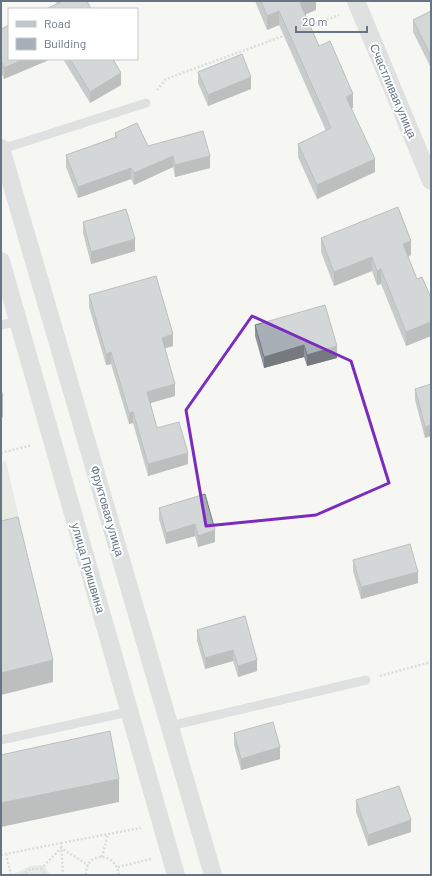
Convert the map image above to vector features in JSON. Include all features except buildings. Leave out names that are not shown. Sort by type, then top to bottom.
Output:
[{"type":"street","name":"Счастливая улица","points":[[357,5],[431,181]]},
{"type":"street","name":"Фруктовая улица","points":[[1,149],[213,875]]},
{"type":"street","name":"улица Пришвина","points":[[1,260],[128,712],[176,875]]},
{"type":"lane","points":[[1,149],[146,103]]},
{"type":"lane","points":[[1,325],[19,321]]},
{"type":"lane","points":[[170,726],[366,680]]},
{"type":"lane","points":[[1,740],[128,712]]},
{"type":"path","points":[[307,27],[357,5]]},
{"type":"path","points":[[146,103],[166,79],[292,33]]},
{"type":"path","points":[[1,453],[52,441]]},
{"type":"path","points":[[366,680],[431,662]]},
{"type":"path","points":[[1,855],[161,824]]},
{"type":"path","points":[[102,857],[108,834]]},
{"type":"path","points":[[61,843],[63,875]]},
{"type":"path","points":[[61,848],[88,865]]},
{"type":"path","points":[[22,875],[31,869],[41,869],[61,848]]},
{"type":"path","points":[[6,854],[11,875]]},
{"type":"path","points":[[86,875],[86,869],[90,862],[102,857],[113,861],[118,867],[120,875]]},
{"type":"path","points":[[118,867],[154,858]]},
{"type":"path","points":[[41,869],[46,875]]},
{"type":"highlighted area","points":[[252,316],[351,361],[389,483],[316,515],[206,526],[186,410]]},
{"type":"shaded area","points":[[6,461],[20,522],[1,527],[1,462]]},
{"type":"shaded area","points":[[43,865],[51,875],[12,875],[30,866]]}]
